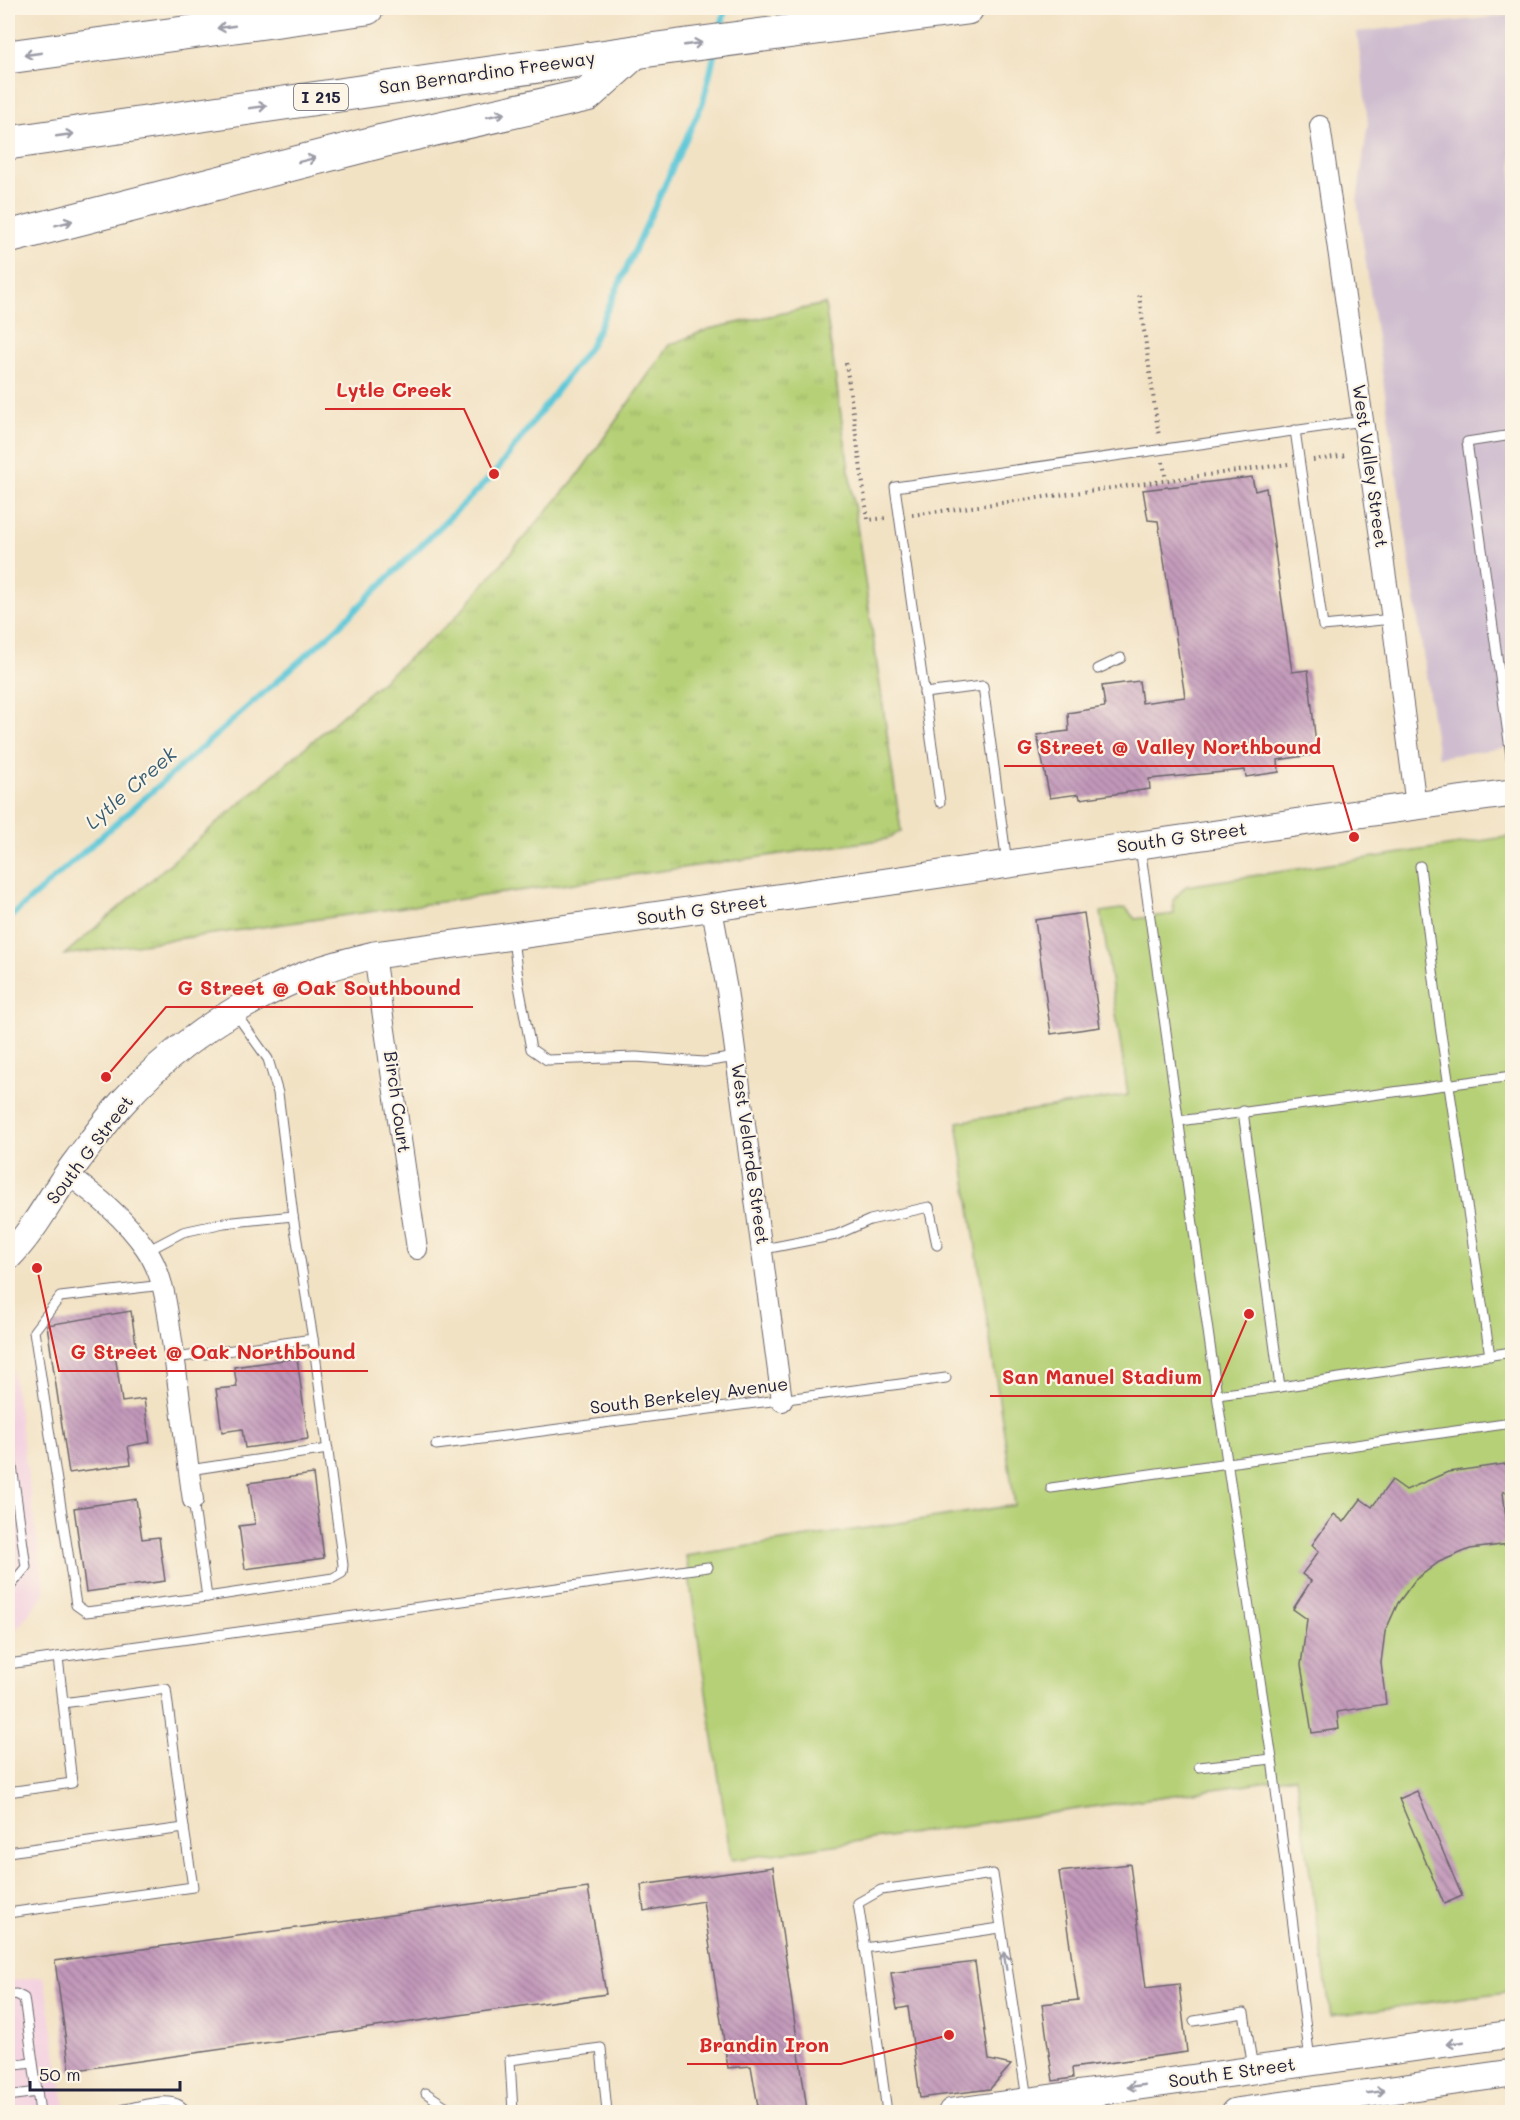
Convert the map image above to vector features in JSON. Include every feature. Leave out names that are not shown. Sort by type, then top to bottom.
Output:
[{"type":"highway","points":[[8,57],[367,8]]},
{"type":"highway","name":"San Bernardino Freeway","points":[[8,143],[635,52],[968,8]]},
{"type":"highway","points":[[8,237],[382,141],[587,95],[635,52]]},
{"type":"main road","name":"South G Street","points":[[8,1257],[123,1101],[178,1050],[235,1012],[297,979],[374,956],[712,909],[1140,843],[1512,793]]},
{"type":"main road","name":"South E Street","points":[[952,2112],[1028,2101],[1089,2102],[1253,2070],[1512,2034]]},
{"type":"main road","points":[[1235,2112],[1512,2073]]},
{"type":"street","name":"West Valley Street","points":[[1320,126],[1392,619],[1416,806]]},
{"type":"street","name":"West Velarde Street","points":[[712,909],[728,990],[764,1249],[782,1401]]},
{"type":"street","name":"Birch Court","points":[[374,956],[417,1249]]},
{"type":"street","points":[[67,1174],[102,1200],[131,1229],[147,1251],[163,1285],[193,1500]]},
{"type":"lane","points":[[940,801],[895,487],[1363,421]]},
{"type":"lane","points":[[1295,430],[1323,626],[1392,619]]},
{"type":"lane","points":[[1512,435],[1467,442],[1512,763]]},
{"type":"lane","points":[[1098,669],[1121,658]]},
{"type":"lane","points":[[924,693],[983,686],[1008,863]]},
{"type":"lane","points":[[1140,843],[1217,1395],[1272,1759],[1311,2062]]},
{"type":"lane","points":[[1420,866],[1449,1085],[1490,1356]]},
{"type":"lane","points":[[513,937],[519,986],[531,1049],[547,1060],[636,1058],[704,1062],[736,1057]]},
{"type":"lane","points":[[163,1285],[60,1297],[34,1331],[76,1605],[86,1612],[333,1578],[342,1573],[344,1565],[313,1339],[293,1216],[278,1093],[268,1059],[235,1012]]},
{"type":"lane","points":[[1179,1121],[1512,1076]]},
{"type":"lane","points":[[1243,1112],[1280,1387]]},
{"type":"lane","points":[[764,1249],[836,1235],[870,1220],[929,1207],[938,1245]]},
{"type":"lane","points":[[147,1251],[183,1232],[224,1224],[293,1216]]},
{"type":"lane","points":[[175,1358],[313,1339]]},
{"type":"lane","points":[[1217,1395],[1512,1352]]},
{"type":"lane","name":"South Berkeley Avenue","points":[[436,1445],[946,1378]]},
{"type":"lane","points":[[1051,1488],[1228,1465],[1512,1423]]},
{"type":"lane","points":[[8,1437],[26,1567],[8,1589]]},
{"type":"lane","points":[[189,1470],[328,1449]]},
{"type":"lane","points":[[193,1500],[207,1597]]},
{"type":"lane","points":[[8,1664],[708,1567]]},
{"type":"lane","points":[[8,1792],[72,1783],[58,1658]]},
{"type":"lane","points":[[8,1913],[193,1887],[166,1689],[63,1703]]},
{"type":"lane","points":[[1199,1767],[1272,1759]]},
{"type":"lane","points":[[8,1852],[184,1828]]},
{"type":"lane","points":[[887,2112],[858,1903],[881,1890],[993,1874],[1028,2101]]},
{"type":"lane","points":[[865,1948],[1000,1928]]},
{"type":"lane","points":[[8,1995],[16,1994],[24,1998],[40,2112]]},
{"type":"lane","points":[[1194,2020],[1244,2013],[1253,2070]]},
{"type":"lane","points":[[513,2112],[510,2060],[601,2048],[608,2112]]},
{"type":"lane","points":[[8,2066],[32,2063]]},
{"type":"lane","points":[[8,2096],[37,2092]]},
{"type":"lane","points":[[426,2093],[454,2112]]},
{"type":"lane","points":[[122,2112],[124,2109],[173,2101],[182,2105],[186,2112]]},
{"type":"path","points":[[1139,295],[1166,480]]},
{"type":"shaded area","points":[[1512,15],[1512,747],[1438,757],[1357,201],[1368,123],[1357,32]]},
{"type":"shaded area","points":[[8,1340],[45,1593],[14,1633],[8,1634]]},
{"type":"shaded area","points":[[44,1976],[66,2112],[8,2112],[8,1981]]},
{"type":"green space","points":[[825,304],[901,831],[887,839],[64,955],[453,620],[578,475],[669,345],[709,329]]},
{"type":"green space","points":[[1512,836],[1512,1991],[1331,2016],[1296,1777],[731,1860],[686,1556],[1015,1505],[957,1122],[1128,1095],[1101,912],[1126,908],[1135,919],[1174,914],[1173,900],[1186,886]]},
{"type":"building","points":[[1252,477],[1255,491],[1266,488],[1292,672],[1308,670],[1317,754],[1278,760],[1279,772],[1246,777],[1245,770],[1149,779],[1150,789],[1080,799],[1079,794],[1050,798],[1037,735],[1069,731],[1068,713],[1105,707],[1102,686],[1139,681],[1142,703],[1185,697],[1158,521],[1148,520],[1143,490]]},
{"type":"building","points":[[1084,913],[1100,1027],[1051,1034],[1035,920]]},
{"type":"building","points":[[131,1311],[137,1351],[115,1354],[122,1402],[144,1399],[150,1442],[128,1446],[131,1464],[69,1473],[47,1325]]},
{"type":"building","points":[[297,1358],[308,1439],[245,1448],[242,1429],[222,1432],[216,1389],[237,1387],[234,1367]]},
{"type":"building","points":[[1512,1463],[1512,1491],[1503,1492],[1509,1544],[1470,1549],[1439,1562],[1415,1580],[1398,1603],[1385,1632],[1381,1663],[1386,1704],[1337,1712],[1339,1729],[1312,1733],[1301,1665],[1307,1619],[1293,1609],[1311,1581],[1302,1574],[1319,1551],[1312,1545],[1334,1514],[1344,1522],[1361,1499],[1372,1507],[1392,1480],[1406,1490],[1448,1472]]},
{"type":"building","points":[[313,1474],[324,1558],[245,1569],[239,1526],[255,1524],[249,1483]]},
{"type":"building","points":[[136,1499],[142,1539],[159,1537],[165,1581],[86,1592],[74,1508]]},
{"type":"building","points":[[1417,1791],[1462,1896],[1444,1904],[1399,1799]]},
{"type":"building","points":[[1130,1864],[1146,1988],[1179,1984],[1187,2052],[1072,2068],[1073,2078],[1053,2081],[1042,2004],[1078,2000],[1059,1872]]},
{"type":"building","points":[[773,1867],[807,2110],[797,2112],[759,2112],[751,2066],[728,2068],[703,1901],[644,1911],[641,1885]]},
{"type":"building","points":[[588,1888],[606,1994],[70,2071],[55,1961]]},
{"type":"building","points":[[975,1962],[989,2060],[1011,2065],[990,2089],[920,2098],[908,2007],[897,2009],[891,1973]]},
{"type":"waterway","name":"Lytle Creek","points":[[720,30],[726,8]]},
{"type":"waterway","name":"Lytle Creek","points":[[8,919],[338,627],[494,474],[591,345],[703,102],[715,52]]},
{"type":"place","name":"Lytle Creek","points":[[494,474]]},
{"type":"place","name":"G Street @ Valley Northbound","points":[[1354,837]]},
{"type":"place","name":"G Street @ Oak Southbound","points":[[106,1077]]},
{"type":"place","name":"G Street @ Oak Northbound","points":[[37,1268]]},
{"type":"place","name":"San Manuel Stadium","points":[[1249,1314]]},
{"type":"place","name":"Brandin Iron","points":[[949,2035]]}]
